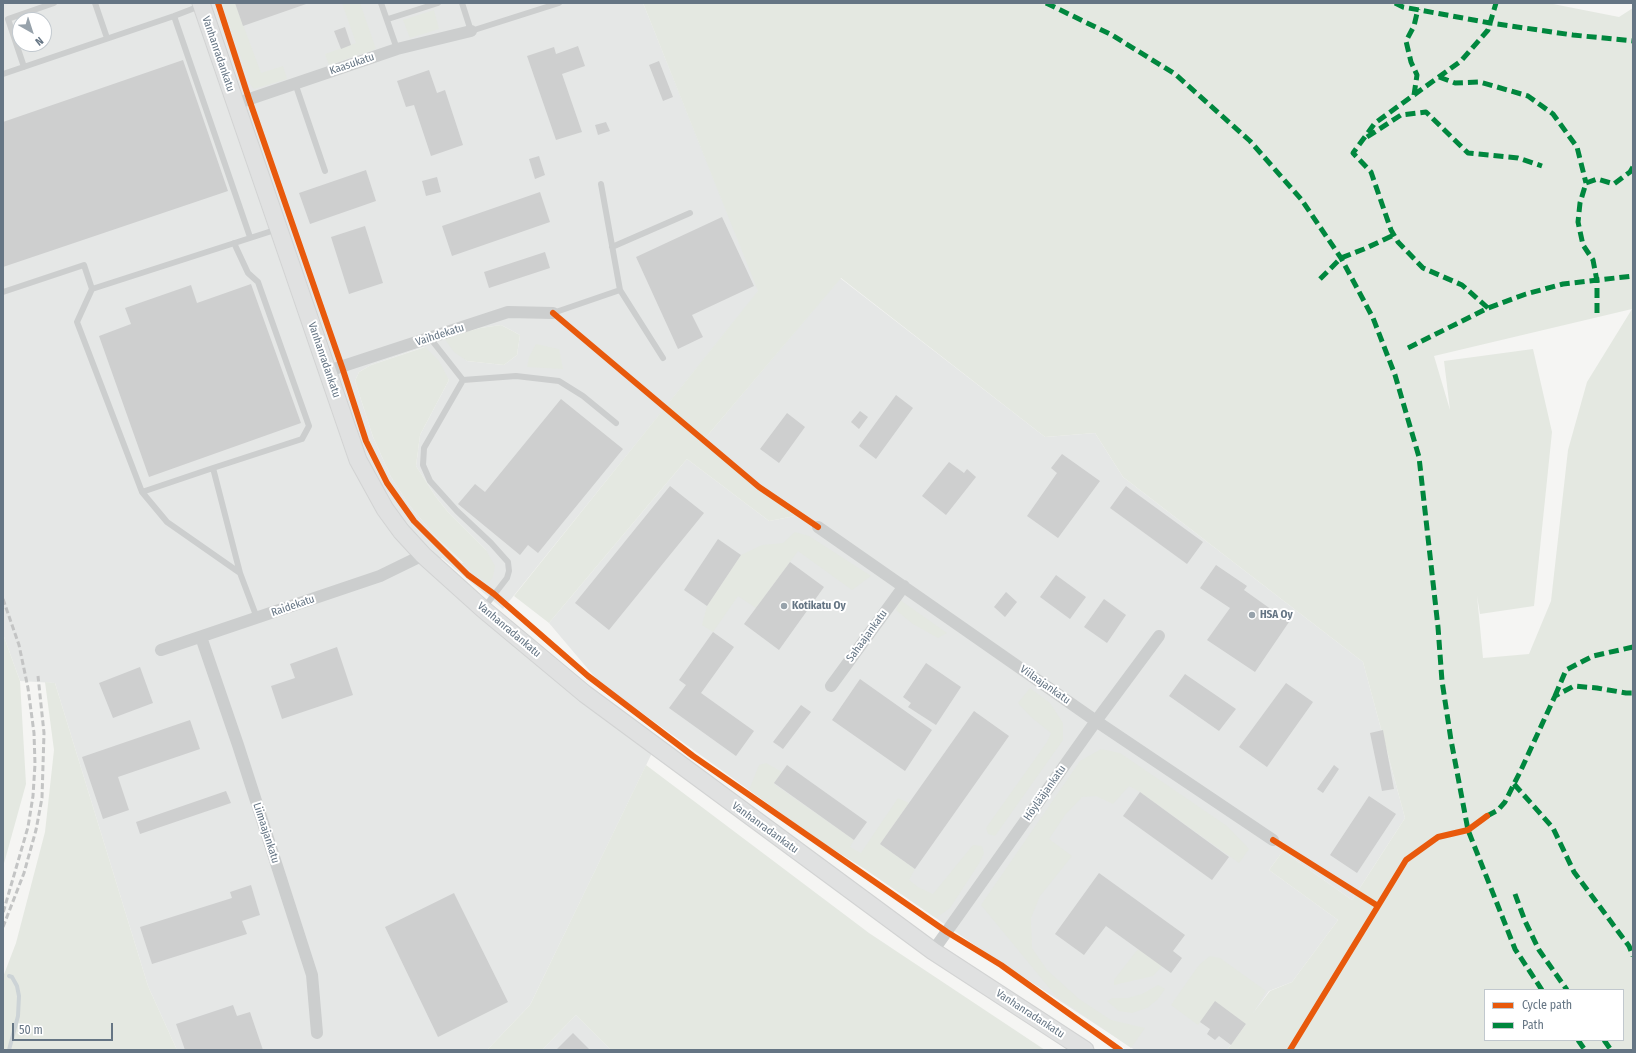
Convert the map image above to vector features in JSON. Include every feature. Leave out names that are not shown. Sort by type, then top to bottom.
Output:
[{"type":"street","name":"Vanhanradankatu","points":[[202,4],[358,460],[385,509],[401,532],[423,555],[483,608],[585,694],[699,780],[934,951],[1085,1050]]},
{"type":"street","name":"Kaasukatu","points":[[235,104],[397,49],[471,31]]},
{"type":"street","name":"Vaihdekatu","points":[[328,371],[508,312],[553,312]]},
{"type":"street","name":"Viilaajankatu","points":[[818,527],[1096,721],[1273,840]]},
{"type":"street","name":"Raidekatu","points":[[161,650],[380,576],[423,555]]},
{"type":"street","name":"Sahaajankatu","points":[[831,686],[904,586]]},
{"type":"street","name":"Höylääjankatu","points":[[934,951],[1096,721],[1159,636]]},
{"type":"street","name":"Liimaajankatu","points":[[200,637],[238,745],[312,975],[317,1033]]},
{"type":"lane","points":[[24,67],[8,19],[54,3]]},
{"type":"lane","points":[[95,3],[106,38]]},
{"type":"lane","points":[[382,3],[397,49]]},
{"type":"lane","points":[[388,19],[438,3]]},
{"type":"lane","points":[[462,3],[471,31],[559,3]]},
{"type":"lane","points":[[3,74],[174,16],[202,4]]},
{"type":"lane","points":[[174,16],[250,237]]},
{"type":"lane","points":[[295,83],[325,171]]},
{"type":"lane","points":[[601,184],[620,290],[663,358]]},
{"type":"lane","points":[[612,247],[690,213]]},
{"type":"lane","points":[[92,290],[278,229]]},
{"type":"lane","points":[[142,492],[302,439],[309,426],[258,282],[248,274],[234,243]]},
{"type":"lane","points":[[3,292],[84,265],[92,290],[77,322],[142,492],[167,522],[240,573]]},
{"type":"lane","points":[[553,312],[620,290]]},
{"type":"lane","points":[[430,338],[464,380]]},
{"type":"lane","points":[[464,380],[516,376],[559,382],[583,396],[616,423]]},
{"type":"lane","points":[[464,380],[424,448],[423,465],[430,481],[457,511],[491,543],[508,562],[509,571],[507,578],[483,608]]},
{"type":"lane","points":[[213,468],[240,573],[257,618]]},
{"type":"shaded area","points":[[3,3],[643,3],[759,291],[503,609],[442,558],[423,566],[530,659],[652,753],[530,1005],[487,1050],[177,1050],[148,986],[55,683],[20,681],[3,634]],"holes":[[[501,325],[520,335],[517,355],[504,365],[467,361],[444,338],[480,328]],[[424,347],[449,380],[420,435],[416,466],[436,497],[448,512],[486,550],[462,563],[436,537],[409,505],[391,477],[373,437],[355,381],[359,372],[371,365]]]},
{"type":"shaded area","points":[[222,3],[235,3],[261,73],[283,66],[287,79],[254,89],[250,84]]},
{"type":"shaded area","points":[[342,3],[360,3],[376,49],[329,65],[325,54],[356,43]]},
{"type":"shaded area","points":[[643,3],[1548,3],[1619,17],[1633,8],[1633,1050],[1227,1050],[1246,1024],[1216,1002],[1198,1025],[1171,1005],[1199,965],[1210,956],[1220,958],[1266,991],[1253,1013],[1270,991],[1292,982],[1338,920],[1269,870],[1283,851],[1352,900],[1405,818],[1363,662],[1123,477],[1095,433],[1045,437],[841,278],[702,442],[795,516],[769,521],[687,459],[549,623],[514,596],[758,291]],"holes":[[[1632,309],[1587,382],[1568,450],[1551,601],[1529,654],[1483,658],[1477,596],[1480,614],[1534,606],[1552,432],[1533,349],[1444,361],[1450,410],[1434,356]]]},
{"type":"shaded area","points":[[434,10],[439,29],[410,38],[403,20]]},
{"type":"shaded area","points":[[840,278],[1045,437],[1095,433],[1123,477],[1363,662],[1405,818],[1352,900],[1283,851],[1269,870],[1338,920],[1292,982],[1269,991],[1227,1050],[1135,1050],[979,948],[865,869],[820,841],[599,682],[549,623],[687,459],[769,521],[795,516],[702,442]]},
{"type":"shaded area","points":[[501,325],[520,335],[517,355],[504,365],[467,361],[454,352],[444,338],[480,328]]},
{"type":"shaded area","points":[[536,344],[559,349],[563,369],[527,367],[529,357]]},
{"type":"shaded area","points":[[425,347],[439,361],[449,380],[420,435],[416,466],[436,497],[448,512],[486,550],[495,566],[493,577],[488,583],[477,576],[436,537],[409,505],[391,477],[373,437],[355,381],[359,372],[371,365]]},
{"type":"shaded area","points":[[795,532],[809,536],[871,576],[852,590],[798,551],[756,608],[738,596],[713,632],[702,625],[707,606],[741,555],[762,545],[783,543]]},
{"type":"shaded area","points":[[900,600],[947,633],[938,638],[913,624],[896,610]]},
{"type":"shaded area","points":[[3,634],[20,681],[26,784],[3,867]]},
{"type":"shaded area","points":[[45,682],[55,683],[148,986],[177,1050],[3,1050],[3,977],[16,943],[45,832],[54,750]]},
{"type":"shaded area","points":[[1030,688],[1050,703],[1063,723],[1063,740],[995,836],[988,834],[986,828],[1047,742],[1051,733],[1031,717],[1018,703]]},
{"type":"shaded area","points":[[1101,749],[1120,753],[1227,826],[1249,849],[1239,863],[1140,792],[1129,786],[1113,804],[1096,796],[1082,797],[1065,815],[1049,839],[1072,856],[1040,896],[1031,918],[1032,948],[1047,970],[1079,999],[1111,1020],[1145,1028],[1131,1048],[1056,996],[981,905],[1080,761]]},
{"type":"shaded area","points":[[766,763],[782,772],[774,784],[854,840],[850,847],[861,853],[898,798],[909,803],[880,844],[915,869],[909,880],[918,887],[933,894],[973,845],[982,846],[984,853],[980,862],[950,908],[936,918],[865,869],[820,841],[749,790],[759,765]]},
{"type":"shaded area","points":[[646,765],[869,933],[1045,1050],[611,1050],[576,1015],[542,1050],[487,1050],[530,1005]]},
{"type":"shaded area","points":[[1138,949],[1162,966],[1153,976],[1114,985],[1114,980]]},
{"type":"shaded area","points":[[1158,985],[1165,989],[1158,999],[1147,1008],[1132,1013],[1119,1011],[1107,1001],[1113,998],[1128,998],[1142,994]]},
{"type":"shaded area","points":[[576,1015],[611,1050],[542,1050]]},
{"type":"building","points":[[235,3],[309,3],[243,26]]},
{"type":"building","points":[[345,27],[351,45],[341,49],[334,31]]},
{"type":"building","points":[[578,46],[585,66],[562,74],[582,132],[556,140],[527,56],[554,47],[556,54]]},
{"type":"building","points":[[183,60],[228,191],[3,267],[3,122]]},
{"type":"building","points":[[659,61],[673,97],[663,101],[649,65]]},
{"type":"building","points":[[429,70],[437,93],[445,90],[463,145],[431,156],[414,105],[406,107],[397,81]]},
{"type":"building","points":[[606,122],[610,131],[598,135],[595,125]]},
{"type":"building","points":[[539,156],[545,175],[535,179],[529,159]]},
{"type":"building","points":[[366,170],[376,201],[310,224],[299,193]]},
{"type":"building","points":[[437,177],[441,192],[426,196],[422,181]]},
{"type":"building","points":[[540,192],[550,222],[452,256],[442,226]]},
{"type":"building","points":[[722,217],[754,286],[692,315],[703,337],[678,349],[636,257]]},
{"type":"building","points":[[365,226],[383,283],[349,294],[331,237]]},
{"type":"building","points":[[545,252],[550,268],[489,288],[484,272]]},
{"type":"building","points":[[251,284],[301,423],[149,477],[99,336],[131,324],[125,308],[191,285],[197,303]]},
{"type":"building","points":[[896,395],[913,408],[876,459],[859,446]]},
{"type":"building","points":[[561,399],[623,449],[538,553],[528,545],[520,555],[458,504],[475,484],[485,492]]},
{"type":"building","points":[[860,411],[868,417],[859,429],[851,422]]},
{"type":"building","points":[[787,413],[805,427],[779,463],[760,449]]},
{"type":"building","points":[[1062,454],[1100,481],[1058,538],[1027,516],[1057,473],[1051,468]]},
{"type":"building","points":[[949,462],[964,473],[967,469],[976,477],[946,515],[922,496]]},
{"type":"building","points":[[670,486],[704,513],[609,630],[575,603]]},
{"type":"building","points":[[1126,486],[1203,542],[1187,564],[1110,508]]},
{"type":"building","points":[[718,539],[741,555],[707,606],[684,590]]},
{"type":"building","points":[[790,562],[824,587],[779,650],[744,624]]},
{"type":"building","name":"HSA Oy","points":[[1216,565],[1247,586],[1244,590],[1289,622],[1255,672],[1207,640],[1230,608],[1200,588]]},
{"type":"building","points":[[1056,575],[1086,597],[1070,619],[1040,597]]},
{"type":"building","points":[[1006,592],[1017,602],[1005,617],[994,607]]},
{"type":"building","points":[[1104,599],[1126,615],[1107,643],[1084,627]]},
{"type":"building","points":[[713,632],[734,647],[701,693],[754,731],[736,756],[669,708],[686,685],[679,680]]},
{"type":"building","points":[[337,647],[353,695],[282,719],[271,686],[295,678],[290,664]]},
{"type":"building","points":[[926,663],[961,687],[936,725],[908,707],[911,703],[903,697]]},
{"type":"building","points":[[140,667],[153,703],[113,718],[99,683]]},
{"type":"building","points":[[1185,674],[1236,709],[1219,731],[1169,696]]},
{"type":"building","points":[[860,679],[932,730],[905,771],[832,720]]},
{"type":"building","points":[[1286,683],[1313,702],[1267,767],[1239,747]]},
{"type":"building","points":[[801,705],[811,712],[783,749],[773,742]]},
{"type":"building","points":[[974,711],[1009,736],[915,869],[880,844]]},
{"type":"building","points":[[190,720],[200,749],[118,777],[129,810],[103,819],[82,757]]},
{"type":"building","points":[[1383,730],[1394,789],[1382,791],[1370,733]]},
{"type":"building","points":[[787,765],[867,822],[854,840],[774,783]]},
{"type":"building","points":[[1334,765],[1339,769],[1323,793],[1317,789]]},
{"type":"building","points":[[226,791],[231,803],[140,834],[136,822]]},
{"type":"building","points":[[1140,792],[1229,857],[1212,880],[1123,816]]},
{"type":"building","points":[[1369,796],[1396,814],[1357,873],[1330,855]]},
{"type":"building","points":[[1099,873],[1185,935],[1173,951],[1182,958],[1171,973],[1106,926],[1084,955],[1055,934]]},
{"type":"building","points":[[251,885],[260,915],[242,921],[247,934],[152,964],[140,927],[232,898],[230,892]]},
{"type":"building","points":[[454,893],[508,1002],[438,1037],[385,927]]},
{"type":"building","points":[[1215,1001],[1246,1024],[1231,1045],[1219,1036],[1215,1040],[1207,1034],[1210,1029],[1200,1022]]},
{"type":"building","points":[[233,1005],[237,1016],[250,1012],[263,1050],[185,1050],[176,1024]]},
{"type":"building","points":[[573,1033],[590,1050],[556,1050]]},
{"type":"waterway","points":[[9,976],[12,977],[17,986],[19,996],[18,1016],[9,1050]]},
{"type":"railway","points":[[3,599],[19,645],[28,688],[34,733],[35,764],[33,796],[28,827],[3,913]]},
{"type":"railway","points":[[3,927],[24,873],[36,830],[42,798],[44,733],[38,676]]},
{"type":"marked path","points":[[1046,3],[1112,35],[1175,74],[1250,141],[1301,199],[1341,258],[1373,318],[1395,375],[1419,457],[1438,627],[1442,681],[1451,740],[1468,830],[1515,949],[1541,989]]},
{"type":"marked path","points":[[1395,3],[1403,7],[1490,23],[1573,35],[1633,41]]},
{"type":"marked path","points":[[1488,308],[1462,285],[1423,268],[1398,242],[1391,230],[1371,172],[1353,153],[1375,123],[1461,61],[1488,30],[1496,3]]},
{"type":"marked path","points":[[1414,95],[1417,75],[1411,62],[1406,41],[1414,26],[1418,9]]},
{"type":"marked path","points":[[1439,77],[1455,83],[1480,82],[1528,96],[1553,114],[1577,147],[1586,183]]},
{"type":"marked path","points":[[1367,137],[1401,115],[1426,112],[1468,153],[1518,158],[1542,166]]},
{"type":"marked path","points":[[1597,313],[1597,281],[1593,260],[1583,245],[1578,222],[1580,203],[1586,183],[1597,179],[1614,184],[1630,172],[1633,167]]},
{"type":"marked path","points":[[1320,279],[1341,258],[1394,235]]},
{"type":"marked path","points":[[1408,348],[1488,308],[1526,294],[1563,284],[1633,276]]},
{"type":"marked path","points":[[1555,696],[1566,670],[1593,656],[1633,647]]},
{"type":"marked path","points":[[1487,816],[1498,810],[1505,802],[1555,696],[1574,686],[1633,693]]},
{"type":"marked path","points":[[1514,784],[1553,828],[1574,872],[1629,946],[1633,956]]},
{"type":"marked path","points":[[1515,894],[1525,921],[1539,950],[1566,989]]},
{"type":"marked path","points":[[1579,1041],[1585,1050]]},
{"type":"marked path","points":[[1605,1041],[1611,1050]]},
{"type":"cycle path","points":[[218,3],[249,99],[342,367],[366,441],[387,483],[414,521],[468,575],[494,594],[588,676],[693,756],[947,932],[1001,965],[1120,1050]]},
{"type":"cycle path","points":[[553,313],[759,487],[818,527]]},
{"type":"cycle path","points":[[1273,840],[1378,906],[1406,860],[1438,837],[1468,830],[1487,816]]},
{"type":"cycle path","points":[[1290,1050],[1378,906]]},
{"type":"place","name":"Kotikatu Oy","points":[[784,606]]},
{"type":"place","name":"HSA Oy","points":[[1252,615]]}]
